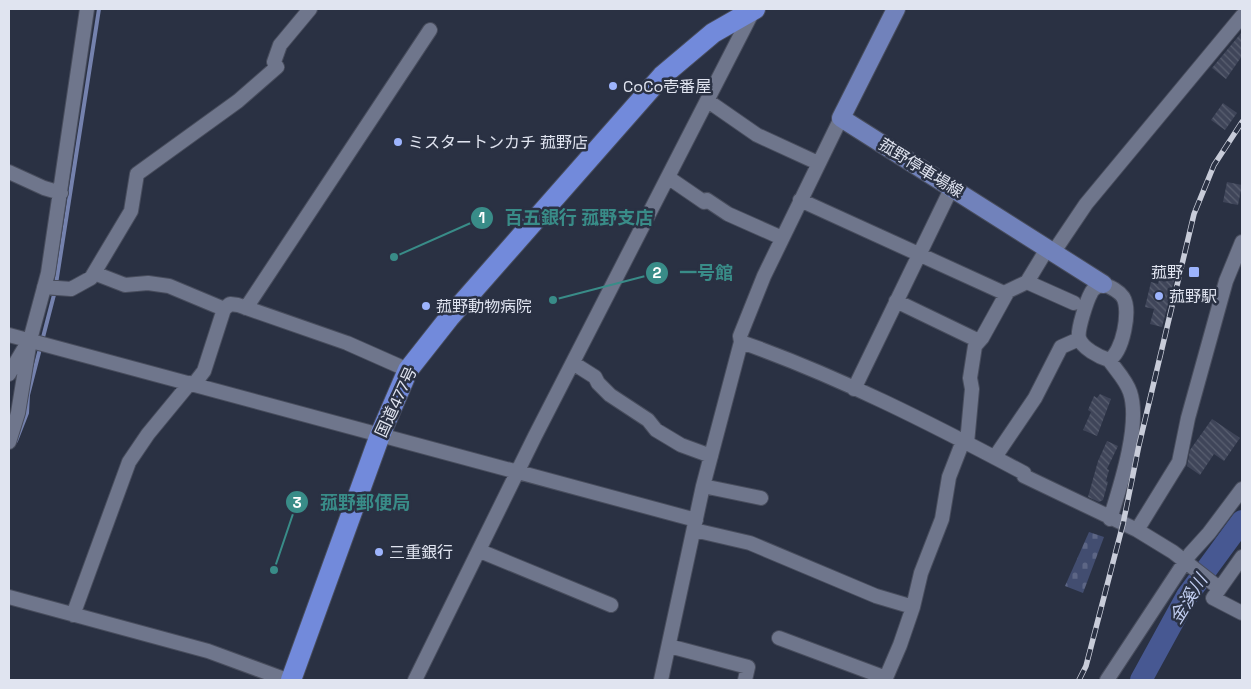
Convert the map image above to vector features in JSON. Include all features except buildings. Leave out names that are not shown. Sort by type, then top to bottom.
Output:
[{"type":"highway","name":"国道477号","points":[[291,680],[380,435],[408,370],[456,311],[662,76],[712,33],[755,9]]},
{"type":"main road","points":[[841,118],[896,9]]},
{"type":"main road","name":"菰野停車場線","points":[[841,118],[1103,284]]},
{"type":"street","points":[[9,442],[18,412],[31,341],[51,289],[61,193],[87,9]]},
{"type":"street","points":[[51,289],[79,287],[94,273],[131,211],[137,174],[238,101],[277,67],[274,62],[280,45],[310,9]]},
{"type":"street","points":[[415,680],[573,363],[755,9]]},
{"type":"street","points":[[779,638],[885,679],[913,607],[921,573],[942,520],[950,477],[965,442],[972,389],[970,378],[975,346],[1006,292],[1027,282],[1092,198],[1242,16]]},
{"type":"street","points":[[246,308],[430,30]]},
{"type":"street","points":[[708,101],[757,136],[818,164]]},
{"type":"street","points":[[661,680],[703,486],[740,336],[749,310],[782,238],[841,118]]},
{"type":"street","points":[[9,172],[44,188],[61,193]]},
{"type":"street","points":[[669,178],[704,202],[707,200],[728,214],[782,238]]},
{"type":"street","points":[[854,389],[952,187]]},
{"type":"street","points":[[800,200],[1006,292]]},
{"type":"street","points":[[1137,530],[1179,462],[1188,418],[1226,281],[1242,242]]},
{"type":"street","points":[[94,273],[125,285],[148,283],[168,286],[224,309]]},
{"type":"street","points":[[1027,282],[1074,303]]},
{"type":"street","points":[[1109,360],[1119,350],[1126,307],[1119,292],[1103,284],[1091,292],[1078,332],[1079,340],[1102,358],[1109,360],[1128,386],[1133,402],[1133,416],[1125,472],[1110,519]]},
{"type":"street","points":[[896,301],[979,341]]},
{"type":"street","points":[[73,615],[129,462],[148,434],[204,372],[224,309],[230,304],[347,343],[408,370]]},
{"type":"street","points":[[9,335],[519,472],[750,543],[876,596],[913,607]]},
{"type":"street","points":[[995,457],[1035,398],[1061,347],[1079,340]]},
{"type":"street","points":[[9,374],[31,341]]},
{"type":"street","points":[[740,342],[791,360],[995,457],[1024,472],[1024,476],[1110,519],[1137,530],[1188,563],[1217,585]]},
{"type":"street","points":[[573,363],[595,377],[598,384],[610,395],[648,420],[656,430],[681,445],[711,456]]},
{"type":"street","points":[[703,486],[761,498]]},
{"type":"street","points":[[1107,680],[1242,488]]},
{"type":"street","points":[[480,551],[612,605]]},
{"type":"street","points":[[1242,557],[1217,585],[1213,598],[1242,613]]},
{"type":"street","points":[[9,597],[208,651],[287,680]]},
{"type":"street","points":[[669,646],[748,667],[745,680]]},
{"type":"green space","points":[[1089,532],[1104,537],[1083,593],[1065,586]]},
{"type":"waterway","points":[[56,284],[99,9]]},
{"type":"waterway","points":[[16,441],[27,413],[28,395],[55,291]]},
{"type":"waterway","name":"金溪川","points":[[1141,680],[1187,596],[1242,521]]},
{"type":"railway","points":[[1079,680],[1086,666],[1123,524],[1139,445],[1194,214],[1214,165],[1242,122]]},
{"type":"place","name":"CoCo壱番屋","points":[[613,86]]},
{"type":"place","name":"ミスタートンカチ 菰野店","points":[[398,142]]},
{"type":"place","name":"百五銀行 菰野支店","points":[[394,257]]},
{"type":"place","name":"菰野","points":[[1194,272]]},
{"type":"place","name":"菰野駅","points":[[1159,296]]},
{"type":"place","name":"一号館","points":[[553,300]]},
{"type":"place","name":"菰野動物病院","points":[[426,306]]},
{"type":"place","name":"三重銀行","points":[[379,552]]},
{"type":"place","name":"菰野郵便局","points":[[274,570]]}]
